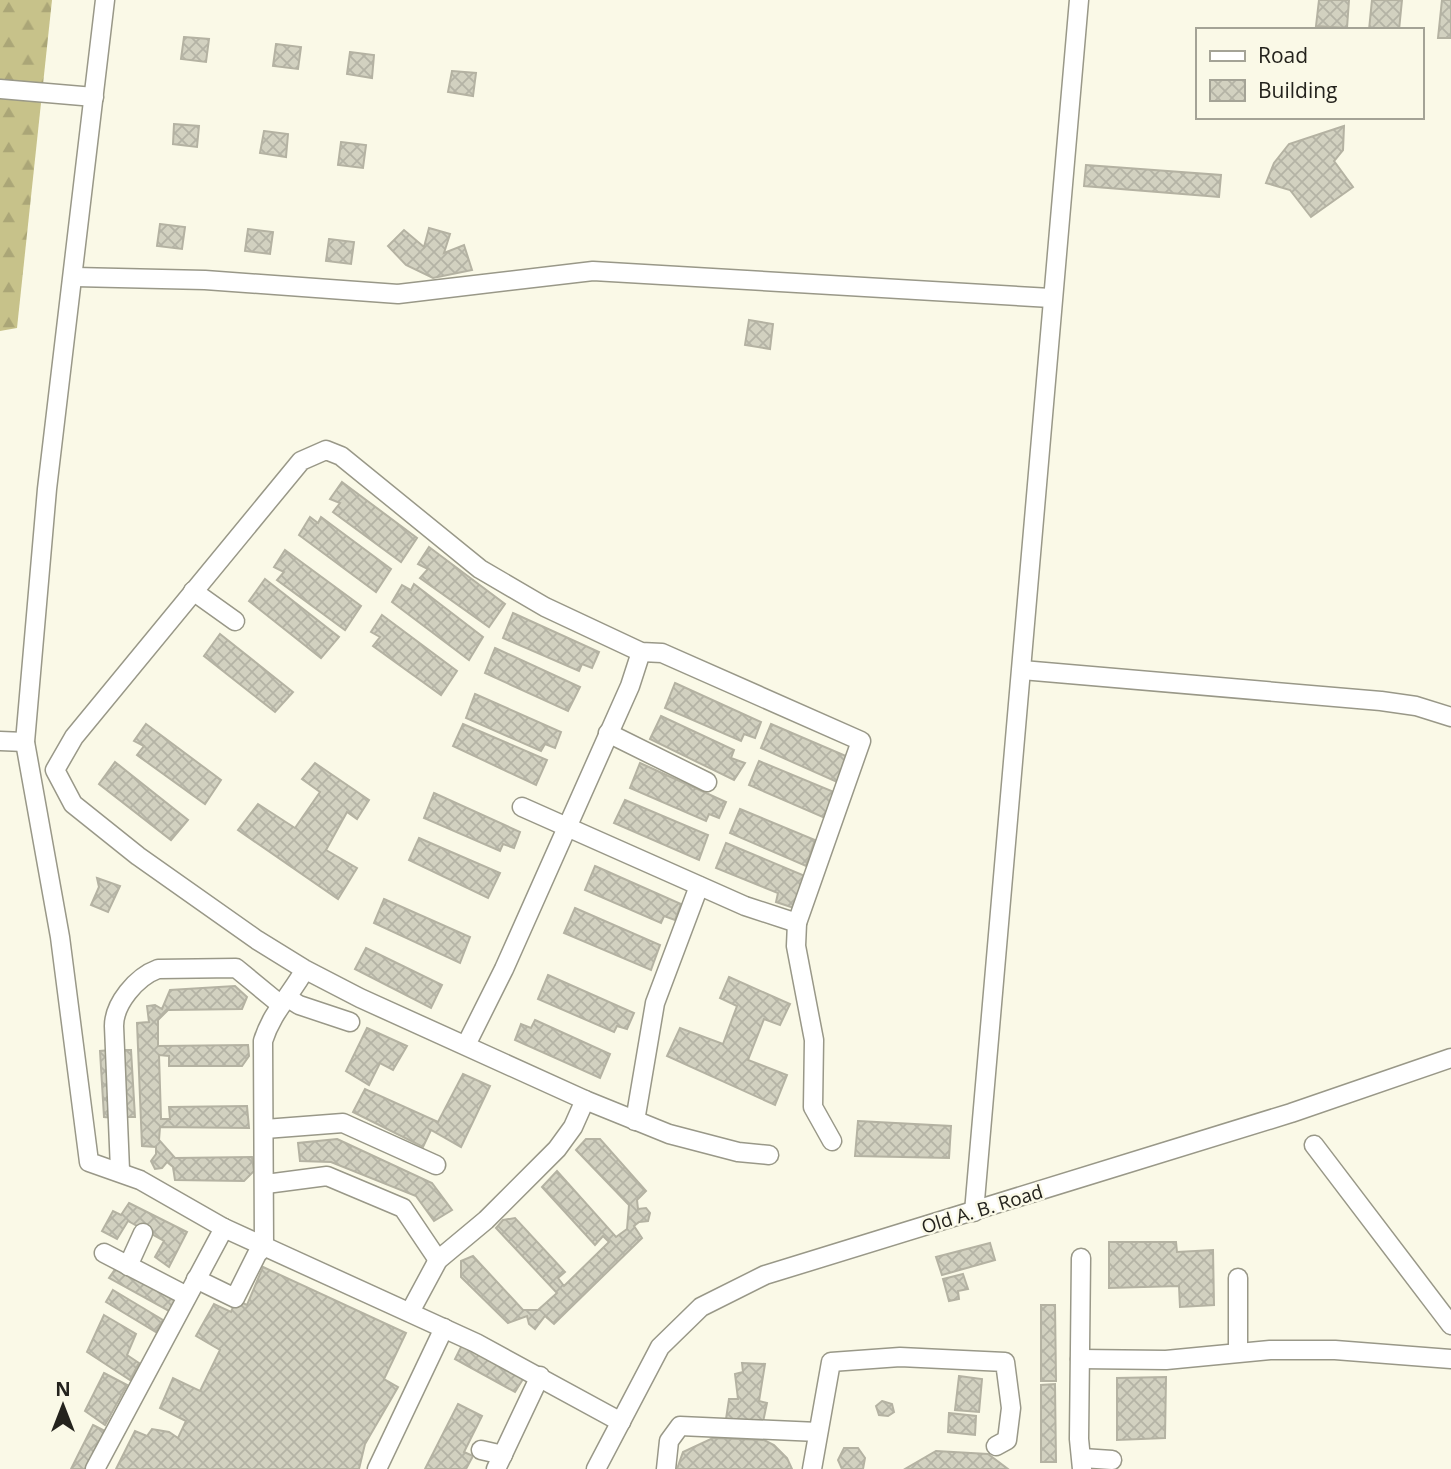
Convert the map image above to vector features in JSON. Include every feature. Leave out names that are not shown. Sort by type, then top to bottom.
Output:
[{"type":"street","points":[[104,0],[75,277],[47,489],[25,742],[62,951],[89,1162],[104,1169],[120,1170],[223,1228],[444,1328],[540,1376],[621,1422]]},
{"type":"street","points":[[974,1212],[1079,0]]},
{"type":"street","points":[[0,89],[94,97]]},
{"type":"street","points":[[75,277],[205,280],[398,294],[593,271],[1051,299]]},
{"type":"street","points":[[769,1155],[727,1149],[668,1134],[585,1100],[360,998],[257,940],[138,856],[73,804],[66,794],[55,770],[74,737],[301,461],[326,450],[357,467],[388,498],[480,569],[545,607],[641,652],[662,653],[861,741],[797,923],[796,946],[814,1040],[813,1107],[832,1141]]},
{"type":"street","points":[[192,591],[235,621]]},
{"type":"street","points":[[466,1045],[504,969],[641,652]]},
{"type":"street","points":[[1022,670],[1381,701],[1416,706],[1451,717]]},
{"type":"street","points":[[608,733],[707,782]]},
{"type":"street","points":[[0,741],[25,742]]},
{"type":"street","points":[[523,807],[699,886],[797,923]]},
{"type":"street","points":[[635,1121],[655,1003],[699,886]]},
{"type":"street","points":[[120,1170],[114,1013],[126,996],[149,973],[158,969],[236,968],[285,1001],[350,1022]]},
{"type":"street","points":[[196,1279],[235,1298],[257,1254],[264,1247],[266,1184],[263,1041],[268,1025],[301,976]]},
{"type":"street","name":"Old A. B. Road","points":[[596,1469],[660,1347],[701,1307],[765,1275],[1291,1113],[1451,1058]]},
{"type":"street","points":[[410,1312],[438,1260],[486,1220],[557,1149],[573,1127],[585,1100]]},
{"type":"street","points":[[265,1129],[344,1123],[436,1165]]},
{"type":"street","points":[[1314,1145],[1451,1325]]},
{"type":"street","points":[[266,1184],[327,1176],[402,1208],[438,1260]]},
{"type":"street","points":[[95,1469],[223,1228]]},
{"type":"street","points":[[128,1266],[143,1233]]},
{"type":"street","points":[[104,1253],[187,1296]]},
{"type":"street","points":[[1081,1258],[1079,1438],[1082,1463],[1112,1460]]},
{"type":"street","points":[[1238,1278],[1238,1352]]},
{"type":"street","points":[[377,1469],[444,1328]]},
{"type":"street","points":[[1080,1359],[1166,1360],[1238,1352],[1335,1350],[1451,1359]]},
{"type":"street","points":[[812,1469],[831,1362],[900,1357],[1005,1362],[1011,1408],[1007,1440],[996,1446]]},
{"type":"street","points":[[481,1450],[499,1462],[540,1376]]},
{"type":"street","points":[[666,1469],[668,1441],[680,1426],[818,1432]]},
{"type":"green space","points":[[0,0],[52,0],[17,328],[0,331]]},
{"type":"building","points":[[1319,0],[1349,0],[1347,28],[1316,26]]},
{"type":"building","points":[[1372,0],[1402,0],[1399,28],[1369,28]]},
{"type":"building","points":[[1442,0],[1451,0],[1451,38],[1438,38]]},
{"type":"building","points":[[184,37],[209,39],[206,62],[181,59]]},
{"type":"building","points":[[276,44],[301,47],[298,69],[273,66]]},
{"type":"building","points":[[350,52],[374,55],[372,78],[347,74]]},
{"type":"building","points":[[452,71],[476,73],[473,96],[448,92]]},
{"type":"building","points":[[174,124],[199,126],[197,147],[173,144]]},
{"type":"building","points":[[1344,126],[1343,150],[1334,161],[1353,187],[1311,217],[1290,190],[1266,183],[1274,163],[1289,144]]},
{"type":"building","points":[[264,131],[288,134],[286,157],[260,153]]},
{"type":"building","points":[[341,142],[366,145],[363,168],[338,165]]},
{"type":"building","points":[[1086,165],[1221,175],[1219,197],[1084,186]]},
{"type":"building","points":[[160,224],[185,227],[182,249],[157,246]]},
{"type":"building","points":[[429,228],[450,234],[444,253],[464,245],[472,270],[433,278],[406,265],[388,246],[404,230],[424,247]]},
{"type":"building","points":[[248,229],[273,232],[270,254],[245,251]]},
{"type":"building","points":[[329,239],[354,242],[351,264],[326,261]]},
{"type":"building","points":[[749,320],[773,324],[770,349],[745,345]]},
{"type":"building","points":[[342,482],[417,538],[401,562],[333,512],[340,503],[330,499]]},
{"type":"building","points":[[310,517],[318,523],[321,517],[391,569],[376,592],[299,535]]},
{"type":"building","points":[[429,547],[505,604],[489,627],[420,578],[428,569],[418,564]]},
{"type":"building","points":[[285,550],[361,606],[345,630],[277,580],[284,572],[274,567]]},
{"type":"building","points":[[265,579],[339,637],[321,658],[249,601]]},
{"type":"building","points":[[414,584],[483,637],[469,660],[392,602],[402,585],[411,590]]},
{"type":"building","points":[[513,613],[599,652],[592,668],[582,664],[579,671],[503,638]]},
{"type":"building","points":[[382,615],[457,671],[441,695],[373,646],[380,637],[371,632]]},
{"type":"building","points":[[220,634],[293,692],[275,712],[204,656]]},
{"type":"building","points":[[495,648],[580,687],[568,711],[485,673]]},
{"type":"building","points":[[675,683],[761,722],[755,738],[744,734],[741,741],[665,708]]},
{"type":"building","points":[[475,694],[561,732],[555,748],[545,744],[541,751],[466,718]]},
{"type":"building","points":[[661,716],[734,750],[731,758],[745,763],[734,780],[650,739]]},
{"type":"building","points":[[146,724],[221,780],[205,804],[137,755],[144,746],[134,741]]},
{"type":"building","points":[[463,724],[547,760],[536,785],[453,746]]},
{"type":"building","points":[[771,724],[846,756],[837,782],[761,748]]},
{"type":"building","points":[[759,761],[834,792],[825,818],[749,785]]},
{"type":"building","points":[[115,762],[188,820],[171,840],[99,784]]},
{"type":"building","points":[[315,763],[369,800],[357,819],[347,812],[326,850],[357,868],[338,899],[238,830],[258,804],[295,828],[320,792],[302,779]]},
{"type":"building","points":[[640,763],[726,802],[719,818],[709,814],[706,821],[630,788]]},
{"type":"building","points":[[434,793],[520,832],[514,848],[503,844],[500,851],[424,818]]},
{"type":"building","points":[[625,800],[708,835],[699,860],[614,823]]},
{"type":"building","points":[[740,809],[815,840],[806,866],[730,833]]},
{"type":"building","points":[[419,838],[500,873],[488,898],[409,860]]},
{"type":"building","points":[[726,843],[805,876],[794,908],[776,902],[778,893],[716,868]]},
{"type":"building","points":[[595,866],[681,904],[675,920],[664,916],[661,923],[585,890]]},
{"type":"building","points":[[97,878],[120,886],[108,912],[91,905],[99,887]]},
{"type":"building","points":[[384,899],[470,937],[460,963],[374,923]]},
{"type":"building","points":[[575,908],[660,945],[651,970],[564,933]]},
{"type":"building","points":[[366,948],[442,985],[431,1008],[355,969]]},
{"type":"building","points":[[548,975],[634,1013],[627,1029],[617,1026],[614,1032],[538,999]]},
{"type":"building","points":[[729,977],[790,1004],[780,1025],[764,1019],[748,1060],[787,1075],[775,1105],[667,1056],[680,1028],[723,1044],[737,1006],[720,998]]},
{"type":"building","points":[[235,986],[247,997],[242,1009],[168,1010],[158,1020],[158,1046],[248,1045],[249,1056],[242,1066],[169,1066],[169,1056],[159,1055],[161,1119],[170,1119],[169,1107],[247,1106],[249,1128],[160,1127],[159,1140],[175,1158],[252,1157],[254,1171],[244,1181],[175,1180],[173,1167],[167,1162],[162,1168],[155,1169],[151,1161],[156,1154],[156,1147],[142,1146],[137,1023],[149,1022],[147,1006],[155,1005],[162,1009],[170,990]]},
{"type":"building","points":[[535,1020],[610,1054],[600,1078],[515,1040],[521,1024],[531,1028]]},
{"type":"building","points":[[367,1028],[407,1046],[393,1070],[380,1063],[369,1085],[346,1071]]},
{"type":"building","points":[[110,1050],[114,1118],[104,1117],[100,1051]]},
{"type":"building","points":[[120,1050],[131,1050],[135,1117],[125,1117]]},
{"type":"building","points":[[463,1074],[490,1086],[461,1147],[431,1130],[423,1147],[353,1112],[365,1089],[438,1122]]},
{"type":"building","points":[[858,1121],[951,1126],[949,1158],[855,1156]]},
{"type":"building","points":[[337,1139],[432,1183],[452,1210],[434,1221],[416,1196],[331,1162],[300,1161],[298,1143]]},
{"type":"building","points":[[586,1139],[600,1139],[646,1191],[637,1200],[638,1209],[646,1208],[650,1213],[648,1221],[634,1226],[642,1238],[554,1324],[545,1316],[535,1329],[529,1324],[527,1316],[508,1323],[461,1277],[461,1261],[473,1256],[523,1310],[538,1310],[557,1293],[496,1228],[503,1220],[515,1218],[565,1272],[558,1278],[564,1286],[609,1242],[603,1236],[595,1245],[542,1187],[557,1171],[616,1237],[627,1229],[629,1205],[576,1150]]},
{"type":"building","points":[[129,1203],[187,1232],[169,1267],[155,1257],[164,1241],[128,1221],[117,1239],[102,1231],[113,1211],[121,1215]]},
{"type":"building","points":[[1109,1242],[1176,1242],[1177,1252],[1213,1250],[1214,1305],[1180,1307],[1179,1286],[1109,1288]]},
{"type":"building","points":[[990,1243],[995,1260],[942,1275],[936,1257]]},
{"type":"building","points":[[263,1267],[406,1333],[384,1379],[398,1387],[365,1444],[359,1469],[116,1469],[135,1431],[147,1436],[152,1429],[169,1432],[178,1438],[186,1421],[160,1408],[173,1378],[200,1391],[220,1350],[196,1336],[214,1304],[231,1312],[236,1300],[247,1305]]},
{"type":"building","points":[[116,1268],[177,1302],[169,1311],[109,1278]]},
{"type":"building","points":[[963,1274],[968,1289],[958,1291],[959,1299],[949,1301],[943,1279]]},
{"type":"building","points":[[113,1290],[163,1320],[156,1332],[106,1302]]},
{"type":"building","points":[[1041,1305],[1055,1305],[1056,1381],[1041,1381]]},
{"type":"building","points":[[104,1315],[136,1334],[127,1355],[139,1363],[130,1380],[87,1352]]},
{"type":"building","points":[[462,1345],[525,1376],[515,1392],[455,1359]]},
{"type":"building","points":[[742,1363],[765,1364],[759,1401],[767,1403],[763,1422],[726,1419],[729,1399],[738,1399],[735,1374],[743,1372]]},
{"type":"building","points":[[104,1373],[127,1385],[105,1425],[85,1411]]},
{"type":"building","points":[[959,1376],[982,1379],[979,1412],[955,1410]]},
{"type":"building","points":[[1166,1377],[1165,1438],[1117,1440],[1117,1378]]},
{"type":"building","points":[[1055,1384],[1056,1462],[1041,1462],[1041,1385]]},
{"type":"building","points":[[882,1401],[892,1404],[894,1412],[888,1416],[879,1415],[876,1406]]},
{"type":"building","points":[[458,1404],[482,1416],[464,1452],[473,1456],[466,1469],[425,1469]]},
{"type":"building","points":[[949,1413],[976,1416],[975,1435],[948,1432]]},
{"type":"building","points":[[93,1425],[105,1431],[85,1469],[71,1469]]},
{"type":"building","points":[[713,1438],[764,1440],[774,1445],[787,1458],[792,1469],[677,1469],[683,1452]]},
{"type":"building","points":[[844,1448],[858,1448],[865,1458],[863,1469],[842,1469],[838,1460]]},
{"type":"building","points":[[936,1451],[988,1454],[1008,1469],[905,1469]]}]
